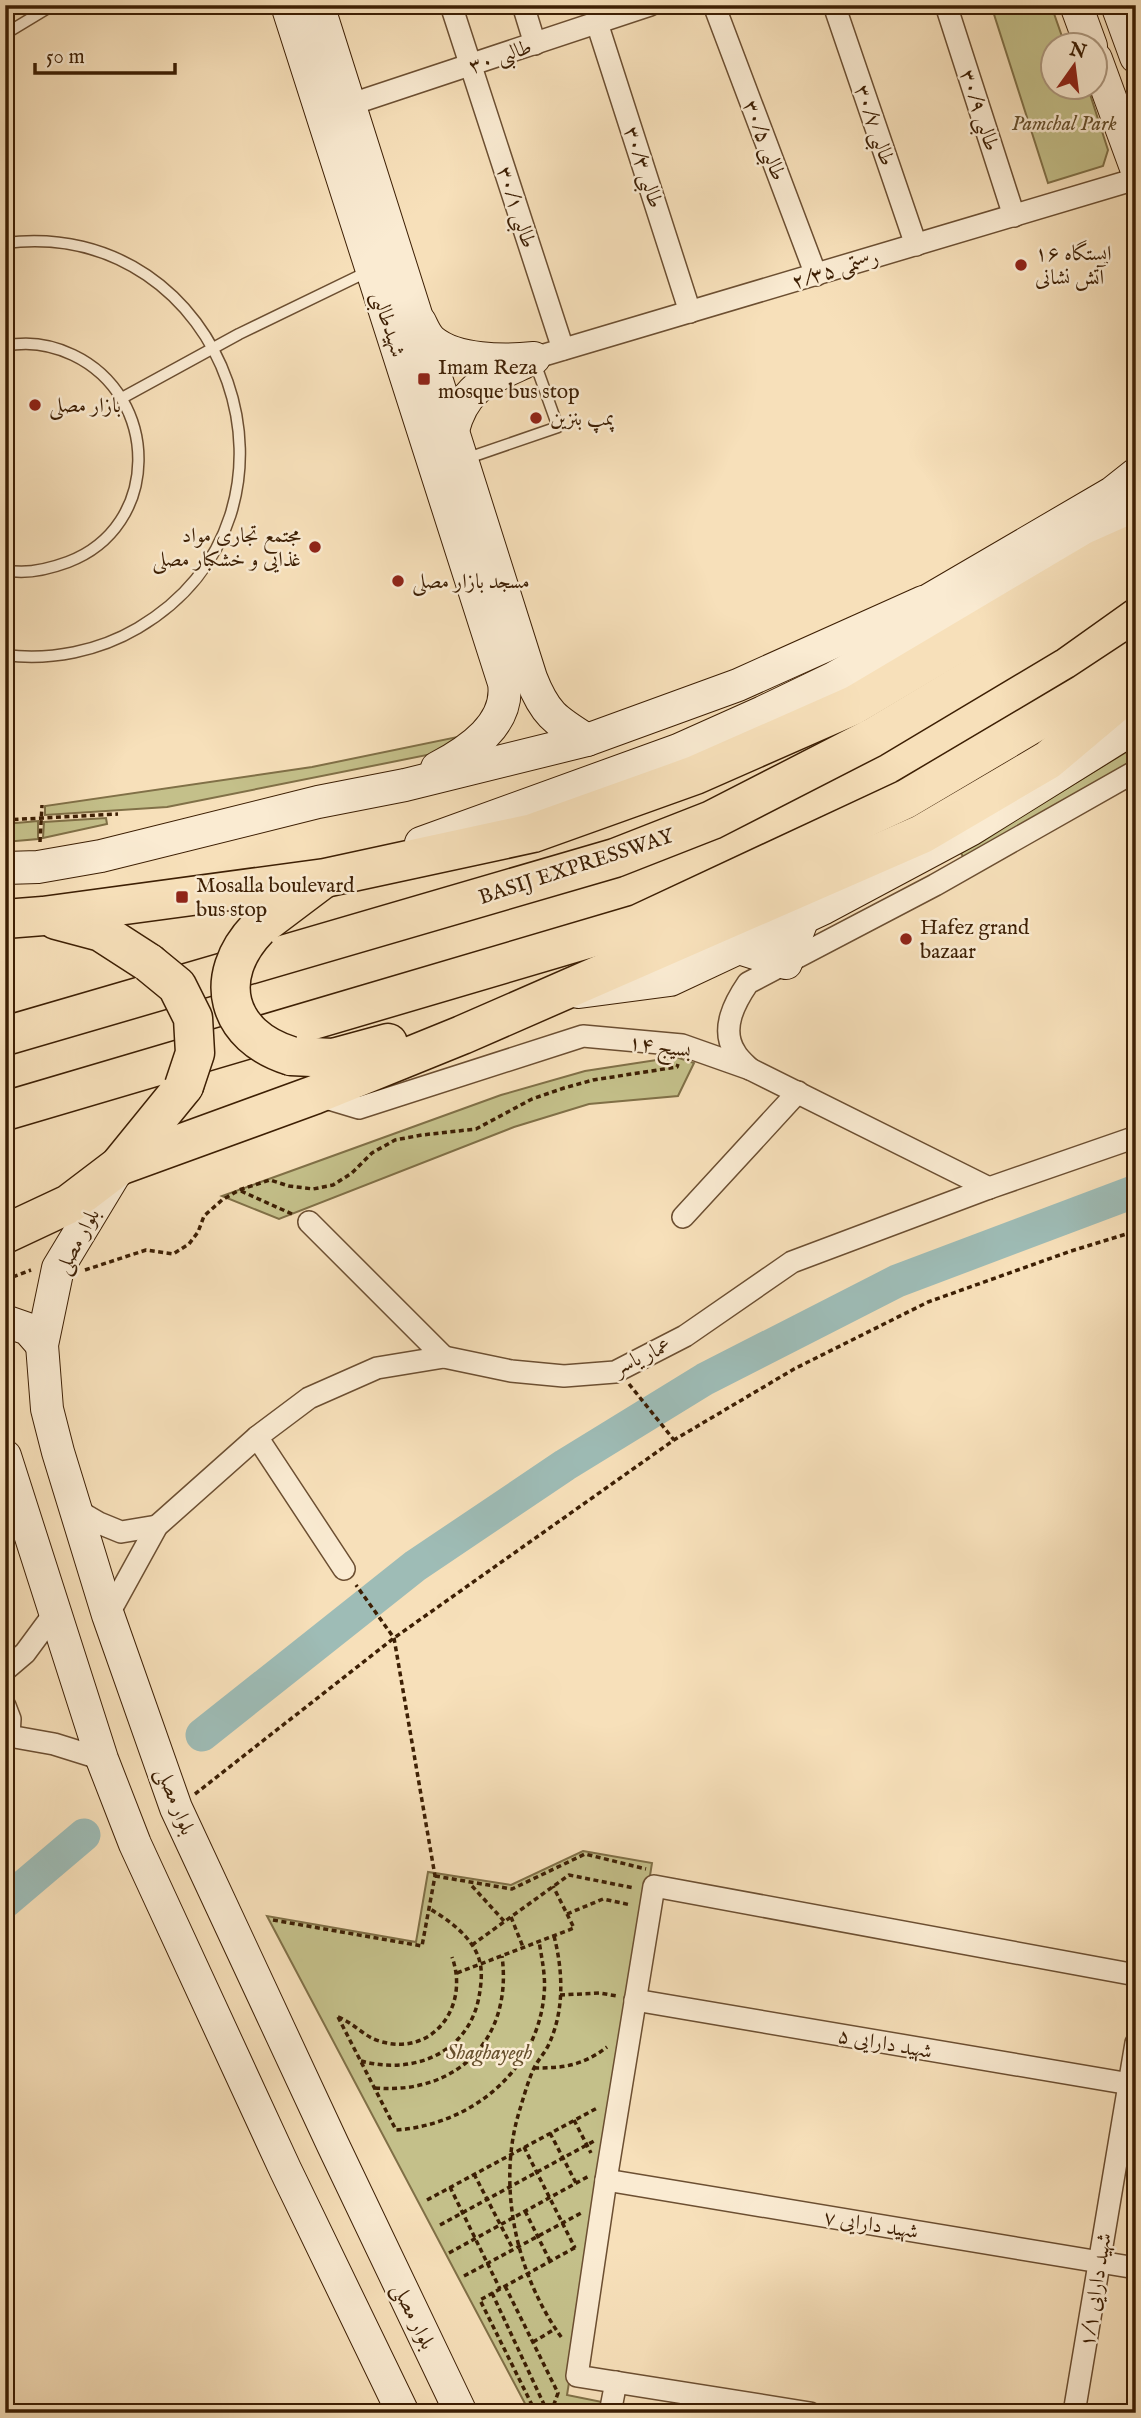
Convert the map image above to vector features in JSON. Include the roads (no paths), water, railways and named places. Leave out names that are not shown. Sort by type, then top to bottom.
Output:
[{"type":"highway","points":[[5,919],[325,878],[533,834],[695,775],[854,705],[1100,558],[1136,543]]},
{"type":"highway","name":"BASIJ EXPRESSWAY","points":[[5,1036],[615,858],[712,820],[872,738],[1046,634],[1136,569]]},
{"type":"highway","points":[[5,1111],[638,925],[906,799],[1083,694],[1136,659]]},
{"type":"highway","points":[[119,1166],[314,1095],[462,1035],[922,834],[1048,760],[1136,686]]},
{"type":"highway","points":[[325,878],[258,928],[244,943],[234,962],[230,982],[233,1003],[241,1022],[254,1038],[271,1050],[291,1056],[333,1058],[432,1031],[462,1035]]},
{"type":"highway","points":[[5,1234],[69,1204],[119,1166],[184,1086],[195,1053],[193,1018],[177,986],[149,963],[101,932],[43,916]]},
{"type":"main road","name":"شهیدطالبی","points":[[286,5],[385,264],[518,681]]},
{"type":"main road","name":"شهیدطالبی","points":[[318,5],[349,106],[385,264],[416,316],[457,445],[518,681]]},
{"type":"main road","points":[[1076,5],[1086,32]]},
{"type":"main road","points":[[1118,5],[1136,57]]},
{"type":"main road","points":[[1110,97],[1136,167]]},
{"type":"main road","points":[[416,316],[429,339],[445,349],[506,361],[534,358]]},
{"type":"main road","points":[[457,445],[458,412],[467,396],[483,381],[534,358]]},
{"type":"main road","points":[[650,717],[763,712],[923,602],[1112,493],[1136,474]]},
{"type":"main road","points":[[325,878],[678,750],[763,712],[834,678],[1136,506]]},
{"type":"main road","points":[[5,868],[38,867],[101,856],[318,802],[405,785],[587,740],[738,685],[923,602]]},
{"type":"main road","points":[[405,785],[463,755],[491,728],[502,712],[506,696],[518,681],[556,721],[587,740]]},
{"type":"main road","points":[[554,995],[670,980],[803,918],[971,830],[1116,739],[1136,722]]},
{"type":"main road","points":[[739,948],[786,963],[803,918]]},
{"type":"main road","name":"بلوار مصلی","points":[[119,1166],[58,1268],[42,1345],[47,1409],[108,1615],[176,1808],[461,2413]]},
{"type":"main road","points":[[5,1321],[28,1329],[42,1345]]},
{"type":"main road","points":[[5,1456],[102,1759],[135,1844],[285,2169],[402,2413]]},
{"type":"street","name":"طالبی ۳۰/۱","points":[[452,5],[563,349]]},
{"type":"street","points":[[523,5],[536,44]]},
{"type":"street","name":"طالبی ۳۰","points":[[349,106],[650,5]]},
{"type":"street","name":"طالبی ۳۰/۵","points":[[714,5],[816,275]]},
{"type":"street","name":"طالبی ۳۰/۷","points":[[834,5],[916,244]]},
{"type":"street","name":"طالبی ۳۰/۹","points":[[946,5],[1014,216]]},
{"type":"street","name":"طالبی ۳۰/۳","points":[[597,23],[690,312]]},
{"type":"street","name":"رستمی ۲/۳۵","points":[[534,358],[1136,179]]},
{"type":"street","points":[[750,1069],[733,1050],[729,1032],[734,1004],[748,983],[935,885],[1136,771]]},
{"type":"street","name":"بسیج ۱۴","points":[[314,1095],[359,1108],[583,1036],[682,1045],[750,1069],[989,1188]]},
{"type":"street","points":[[682,1217],[798,1092]]},
{"type":"street","name":"عمار یاسر","points":[[157,1526],[257,1437],[309,1398],[377,1368],[444,1357],[511,1371],[564,1376],[615,1372],[685,1336],[792,1262],[989,1188],[1136,1137]]},
{"type":"street","points":[[309,1222],[444,1357]]},
{"type":"street","points":[[257,1437],[344,1569]]},
{"type":"street","points":[[75,1509],[121,1532],[157,1526]]},
{"type":"street","points":[[108,1615],[157,1526]]},
{"type":"street","points":[[5,1670],[25,1653],[56,1611]]},
{"type":"street","points":[[5,1706],[10,1718],[7,1737],[54,1744],[102,1759]]},
{"type":"street","points":[[810,2413],[727,2406],[616,2382],[578,2369],[599,2234],[603,2183],[654,1886],[1136,1975]]},
{"type":"street","name":"شهید دارایی ۵","points":[[635,2000],[1132,2084]]},
{"type":"street","name":"شهید دارایی ۱/۱","points":[[1074,2413],[1132,2084],[1136,2043]]},
{"type":"street","name":"شهید دارایی ۷","points":[[603,2183],[1136,2268]]},
{"type":"street","points":[[602,2412],[616,2382]]},
{"type":"lane","points":[[5,34],[53,5]]},
{"type":"lane","points":[[5,243],[49,242],[104,254],[154,281],[176,300],[195,320],[224,369],[239,424],[240,453],[232,509],[222,535],[192,583],[172,603],[150,621],[99,646],[43,657],[5,655]]},
{"type":"lane","points":[[122,398],[292,307],[385,264]]},
{"type":"lane","points":[[5,346],[18,343],[56,347],[91,364],[122,398],[135,425],[140,463],[132,500],[112,532],[83,556],[47,570],[5,569]]},
{"type":"lane","points":[[457,445],[558,427],[534,358]]},
{"type":"waterway","points":[[202,1735],[415,1566],[565,1465],[705,1379],[897,1281],[1136,1191]]},
{"type":"waterway","points":[[5,1902],[84,1835]]},
{"type":"place","name":"ایستگاه ۱۶ آتش نشانی","points":[[1021,265]]},
{"type":"place","name":"Imam Reza mosque bus stop","points":[[424,379]]},
{"type":"place","name":"بازار مصلى","points":[[35,405]]},
{"type":"place","name":"پمپ بنزین","points":[[536,418]]},
{"type":"place","name":"مجتمع تجاری مواد غذایی و خشکبار مصلی","points":[[315,547]]},
{"type":"place","name":"مسجد بازار مصلی","points":[[398,581]]},
{"type":"place","name":"Mosalla boulevard bus stop","points":[[182,897]]},
{"type":"place","name":"Hafez grand bazaar","points":[[906,939]]},
{"type":"park label","name":"Pamchal Park","points":[[1064,123]]},
{"type":"park label","name":"Shaghayegh","points":[[489,2052]]}]
